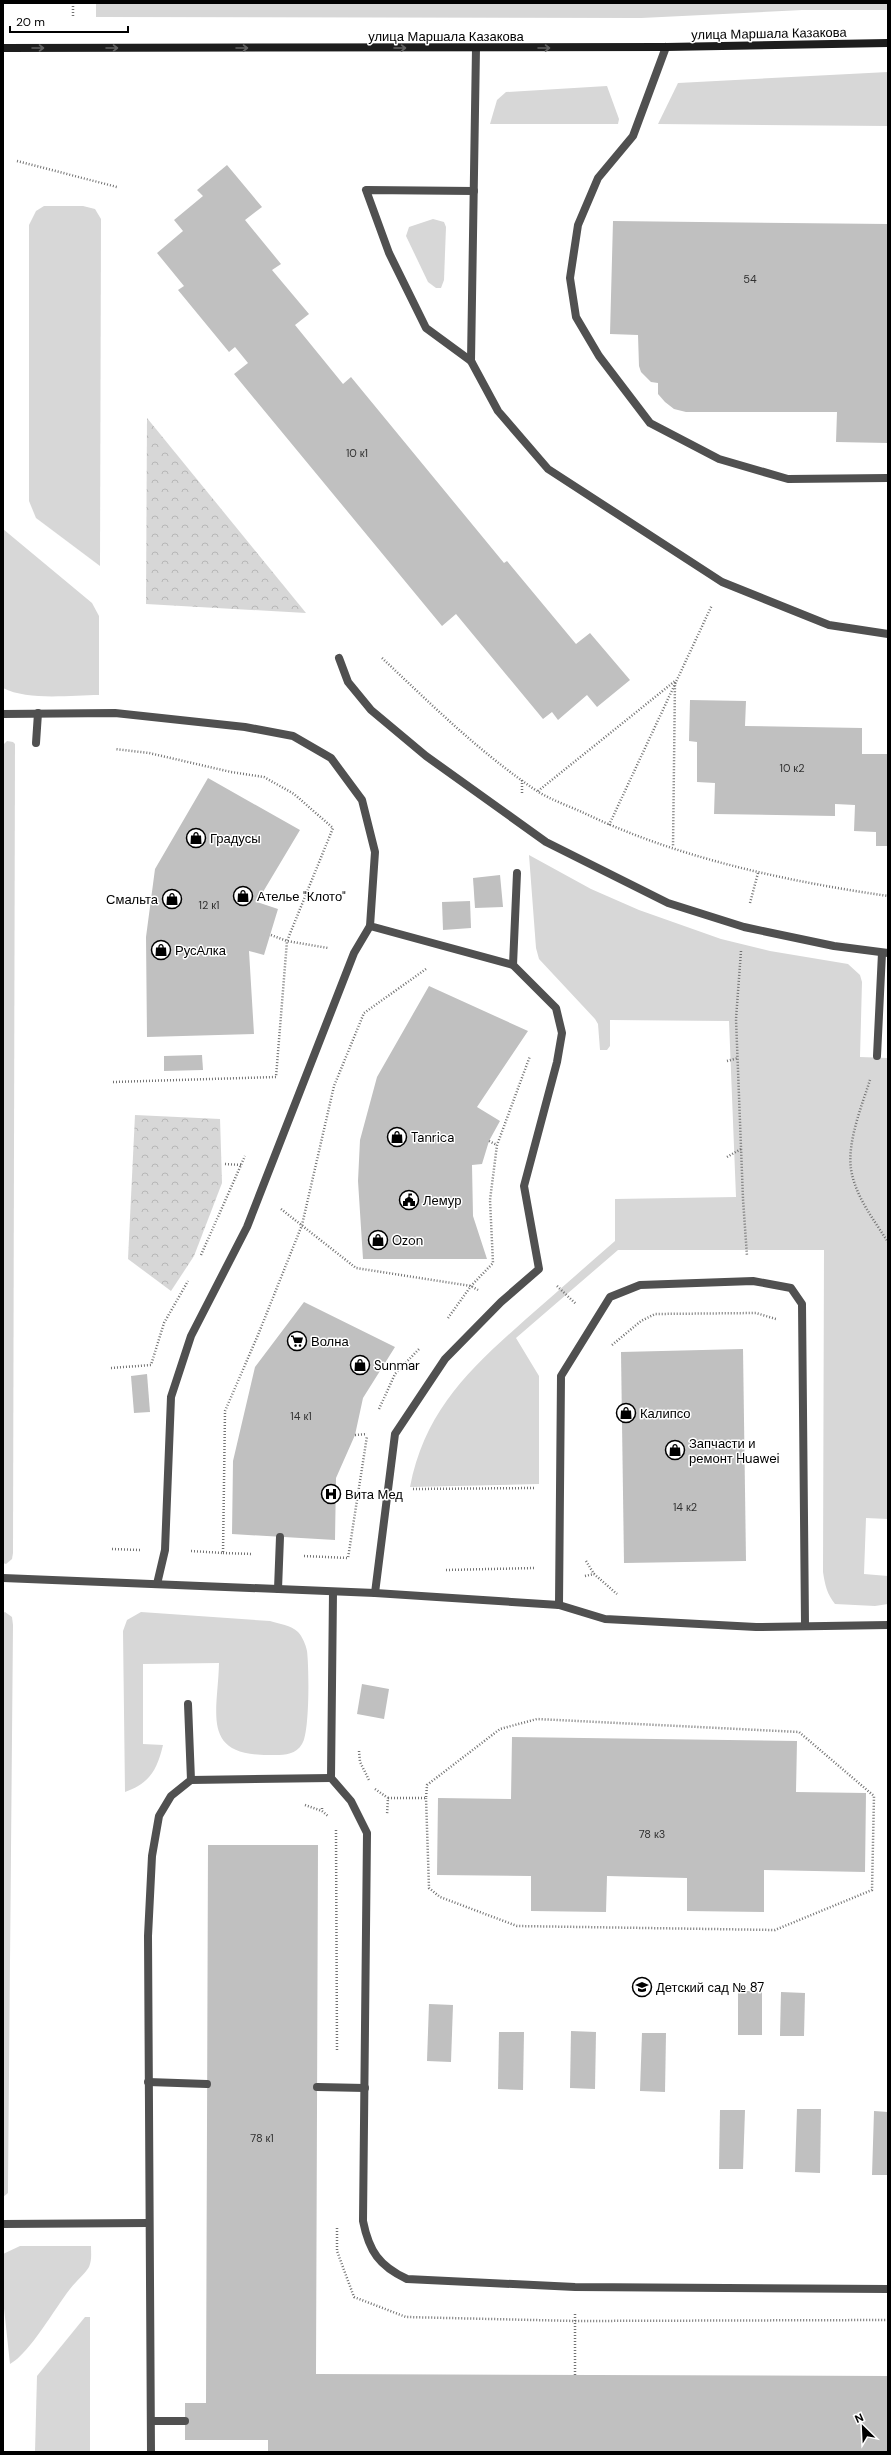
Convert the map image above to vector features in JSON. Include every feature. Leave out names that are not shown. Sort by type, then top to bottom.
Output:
[{"type":"main road","name":"улица Маршала Казакова","points":[[3,48],[666,47],[888,43]]},
{"type":"lane","points":[[666,47],[633,136],[598,178],[578,225],[570,278],[576,317],[598,356],[650,423],[671,434],[720,459],[788,479],[888,478]]},
{"type":"lane","points":[[471,361],[476,48]]},
{"type":"lane","points":[[474,191],[366,190],[389,253],[426,328],[471,361],[498,411],[548,469],[722,582],[828,625],[888,634]]},
{"type":"lane","points":[[339,658],[348,682],[372,710],[426,756],[546,842],[668,903],[744,927],[885,953],[877,1056]]},
{"type":"lane","points":[[36,743],[38,713]]},
{"type":"lane","points":[[3,714],[115,713],[245,727],[292,736],[331,758],[362,800],[376,852],[370,926],[354,953],[247,1227],[188,1344],[171,1397],[165,1550],[157,1584]]},
{"type":"lane","points":[[513,965],[518,873]]},
{"type":"lane","points":[[370,926],[513,965],[556,1008],[562,1033],[524,1186],[539,1268],[501,1302],[445,1359],[395,1434],[375,1593]]},
{"type":"lane","points":[[559,1605],[561,1376],[610,1297],[640,1285],[753,1281],[791,1288],[802,1304],[804,1624]]},
{"type":"lane","points":[[278,1589],[280,1537]]},
{"type":"lane","points":[[3,1578],[375,1593],[559,1605],[605,1619],[756,1627],[804,1624],[888,1625]]},
{"type":"lane","points":[[333,1592],[331,1778],[352,1801],[367,1833],[363,2221],[367,2242],[378,2258],[391,2271],[407,2278],[575,2287],[888,2289]]},
{"type":"lane","points":[[188,1704],[191,1780]]},
{"type":"lane","points":[[151,2452],[148,1936],[152,1856],[158,1816],[171,1796],[191,1780],[331,1778]]},
{"type":"lane","points":[[148,2082],[207,2084]]},
{"type":"lane","points":[[317,2087],[365,2088]]},
{"type":"lane","points":[[3,2224],[149,2223]]},
{"type":"lane","points":[[151,2421],[185,2421]]},
{"type":"path","points":[[73,3],[73,17]]},
{"type":"path","points":[[17,161],[117,187]]},
{"type":"path","points":[[609,825],[722,582]]},
{"type":"path","points":[[382,658],[472,742],[538,792],[609,825],[673,847],[758,873],[888,896]]},
{"type":"path","points":[[538,792],[675,681]]},
{"type":"path","points":[[673,847],[675,681]]},
{"type":"path","points":[[115,749],[149,753],[231,772],[264,777],[294,794],[333,828],[287,941],[276,1077],[274,1084]]},
{"type":"path","points":[[522,780],[522,788]]},
{"type":"path","points":[[750,905],[758,873]]},
{"type":"path","points":[[741,949],[736,986],[745,1245]]},
{"type":"path","points":[[223,1553],[224,1410],[258,1335],[302,1225],[334,1086],[364,1013],[428,968]]},
{"type":"path","points":[[302,1225],[356,1268],[471,1286],[494,1263],[490,1200],[497,1145],[533,1049]]},
{"type":"path","points":[[877,1056],[854,1126],[851,1168],[862,1200],[888,1242]]},
{"type":"path","points":[[727,1061],[738,1058]]},
{"type":"path","points":[[113,1082],[276,1077]]},
{"type":"path","points":[[489,1141],[497,1145]]},
{"type":"path","points":[[727,1157],[741,1149]]},
{"type":"path","points":[[201,1257],[247,1152]]},
{"type":"path","points":[[111,1368],[151,1365],[164,1322],[190,1278]]},
{"type":"path","points":[[608,1350],[629,1330],[655,1314],[756,1313],[802,1330]]},
{"type":"path","points":[[355,1435],[367,1434]]},
{"type":"path","points":[[409,1489],[535,1487]]},
{"type":"path","points":[[112,1549],[254,1554]]},
{"type":"path","points":[[584,1557],[594,1574],[619,1595]]},
{"type":"path","points":[[442,1570],[535,1568],[560,1579],[594,1574]]},
{"type":"path","points":[[537,1719],[799,1732],[874,1796],[872,1890],[775,1930],[517,1926],[440,1897],[429,1888],[426,1798],[427,1786],[500,1729],[537,1719]]},
{"type":"path","points":[[329,1817],[322,1811],[331,1778]]},
{"type":"path","points":[[388,1798],[426,1798]]},
{"type":"path","points":[[336,1827],[337,2087]]},
{"type":"path","points":[[337,2220],[337,2251],[354,2297],[406,2318],[575,2321],[888,2320]]},
{"type":"path","points":[[575,2287],[575,2375]]},
{"type":"green space","points":[[96,3],[888,3],[888,10],[802,10],[641,18],[96,17]]},
{"type":"green space","points":[[888,72],[888,126],[658,124],[678,83]]},
{"type":"green space","points":[[607,86],[619,119],[618,124],[490,124],[497,100],[506,92]]},
{"type":"green space","points":[[44,206],[83,206],[95,209],[101,219],[100,566],[36,518],[29,501],[29,225],[36,211]]},
{"type":"green space","points":[[433,219],[444,222],[446,227],[444,280],[441,288],[436,288],[428,282],[406,236],[409,227]]},
{"type":"green space","points":[[147,418],[306,613],[146,604]]},
{"type":"green space","points":[[3,529],[92,603],[99,616],[99,695],[37,696],[25,695],[3,688]]},
{"type":"green space","points":[[7,741],[15,744],[13,1553],[12,1559],[6,1564],[3,1563],[3,745]]},
{"type":"green space","points":[[529,855],[591,889],[639,910],[721,939],[770,951],[848,964],[860,975],[862,982],[860,1057],[888,1058],[888,1519],[866,1518],[864,1574],[888,1576],[888,1604],[875,1606],[835,1604],[828,1593],[823,1572],[824,1250],[618,1250],[516,1338],[539,1376],[539,1484],[410,1487],[417,1460],[427,1435],[439,1413],[453,1393],[486,1356],[506,1337],[615,1241],[615,1199],[736,1197],[729,1021],[610,1020],[610,1046],[607,1050],[600,1050],[598,1024],[595,1019],[539,959],[536,948]]},
{"type":"green space","points":[[135,1115],[220,1119],[222,1183],[194,1256],[171,1291],[128,1259]]},
{"type":"green space","points":[[5,1612],[12,1617],[13,1625],[8,2193],[3,2197],[3,1613]]},
{"type":"green space","points":[[141,1612],[270,1621],[288,1626],[298,1632],[306,1646],[308,1670],[308,1714],[305,1737],[299,1748],[292,1753],[284,1755],[248,1753],[232,1748],[223,1740],[218,1728],[216,1714],[219,1663],[143,1664],[143,1744],[163,1745],[158,1762],[151,1774],[141,1784],[125,1792],[123,1631],[127,1620]]},
{"type":"green space","points":[[20,2246],[91,2246],[91,2259],[87,2270],[70,2289],[34,2340],[18,2358],[10,2364],[3,2299],[3,2254]]},
{"type":"green space","points":[[85,2317],[90,2317],[90,2452],[35,2452],[37,2376]]},
{"type":"building","points":[[227,165],[262,207],[245,220],[281,264],[272,270],[309,314],[295,325],[343,384],[351,377],[504,563],[507,561],[576,644],[590,633],[630,680],[597,707],[587,695],[558,720],[552,712],[543,719],[456,614],[442,626],[234,374],[248,363],[235,347],[229,352],[178,290],[184,286],[157,253],[183,231],[174,220],[203,196],[197,190]]},
{"type":"building","points":[[613,221],[888,224],[888,443],[836,442],[837,412],[686,412],[674,409],[665,402],[658,394],[658,383],[651,382],[641,372],[639,366],[638,335],[610,334]]},
{"type":"building","points":[[690,700],[746,701],[745,726],[862,728],[862,754],[888,754],[888,846],[876,846],[876,832],[854,831],[855,805],[835,804],[835,816],[714,814],[715,783],[697,782],[697,742],[689,741]]},
{"type":"building","points":[[208,778],[300,830],[257,902],[278,909],[264,955],[249,951],[254,1034],[147,1037],[146,937],[155,869]]},
{"type":"building","points":[[500,875],[503,907],[475,908],[473,878]]},
{"type":"building","points":[[470,901],[471,928],[443,930],[442,902]]},
{"type":"building","points":[[429,986],[528,1031],[477,1107],[500,1121],[489,1141],[482,1164],[472,1165],[473,1216],[487,1259],[363,1259],[358,1181],[360,1140],[377,1077]]},
{"type":"building","points":[[202,1055],[203,1070],[164,1071],[164,1056]]},
{"type":"building","points":[[304,1302],[395,1347],[363,1398],[355,1435],[336,1478],[335,1540],[232,1534],[233,1461],[255,1367]]},
{"type":"building","points":[[743,1349],[746,1561],[624,1563],[621,1352]]},
{"type":"building","points":[[147,1374],[150,1412],[134,1413],[131,1376]]},
{"type":"building","points":[[362,1684],[389,1689],[384,1719],[357,1714]]},
{"type":"building","points":[[512,1737],[797,1741],[796,1792],[866,1793],[865,1872],[764,1870],[764,1912],[687,1911],[687,1878],[607,1876],[606,1912],[531,1911],[531,1876],[437,1875],[438,1798],[511,1799]]},
{"type":"building","points":[[208,1845],[318,1845],[316,2374],[888,2376],[888,2452],[268,2452],[268,2440],[185,2440],[185,2403],[206,2403]]},
{"type":"building","points":[[738,1991],[762,1991],[762,2035],[738,2035]]},
{"type":"building","points":[[781,1992],[805,1993],[804,2036],[780,2036]]},
{"type":"building","points":[[429,2004],[453,2005],[451,2062],[427,2061]]},
{"type":"building","points":[[571,2031],[596,2032],[595,2089],[570,2088]]},
{"type":"building","points":[[499,2032],[524,2032],[523,2090],[498,2089]]},
{"type":"building","points":[[642,2033],[666,2033],[665,2092],[640,2091]]},
{"type":"building","points":[[797,2109],[821,2109],[820,2173],[795,2172]]},
{"type":"building","points":[[720,2110],[745,2110],[743,2169],[719,2169]]},
{"type":"building","points":[[874,2111],[888,2112],[888,2175],[872,2175]]},
{"type":"place","name":"Градусы","points":[[196,838]]},
{"type":"place","name":"Ателье \"Клото\"","points":[[243,896]]},
{"type":"place","name":"Смальта","points":[[172,899]]},
{"type":"place","name":"РусАлка","points":[[161,950]]},
{"type":"place","name":"Tanrica","points":[[397,1137]]},
{"type":"place","name":"Лемур","points":[[409,1200]]},
{"type":"place","name":"Ozon","points":[[378,1240]]},
{"type":"place","name":"Волна","points":[[297,1341]]},
{"type":"place","name":"Sunmar","points":[[360,1365]]},
{"type":"place","name":"Калипсо","points":[[626,1413]]},
{"type":"place","name":"Запчасти и ремонт Huawei","points":[[675,1450]]},
{"type":"place","name":"Вита Мед","points":[[331,1494]]},
{"type":"place","name":"Детский сад № 87","points":[[642,1987]]}]
